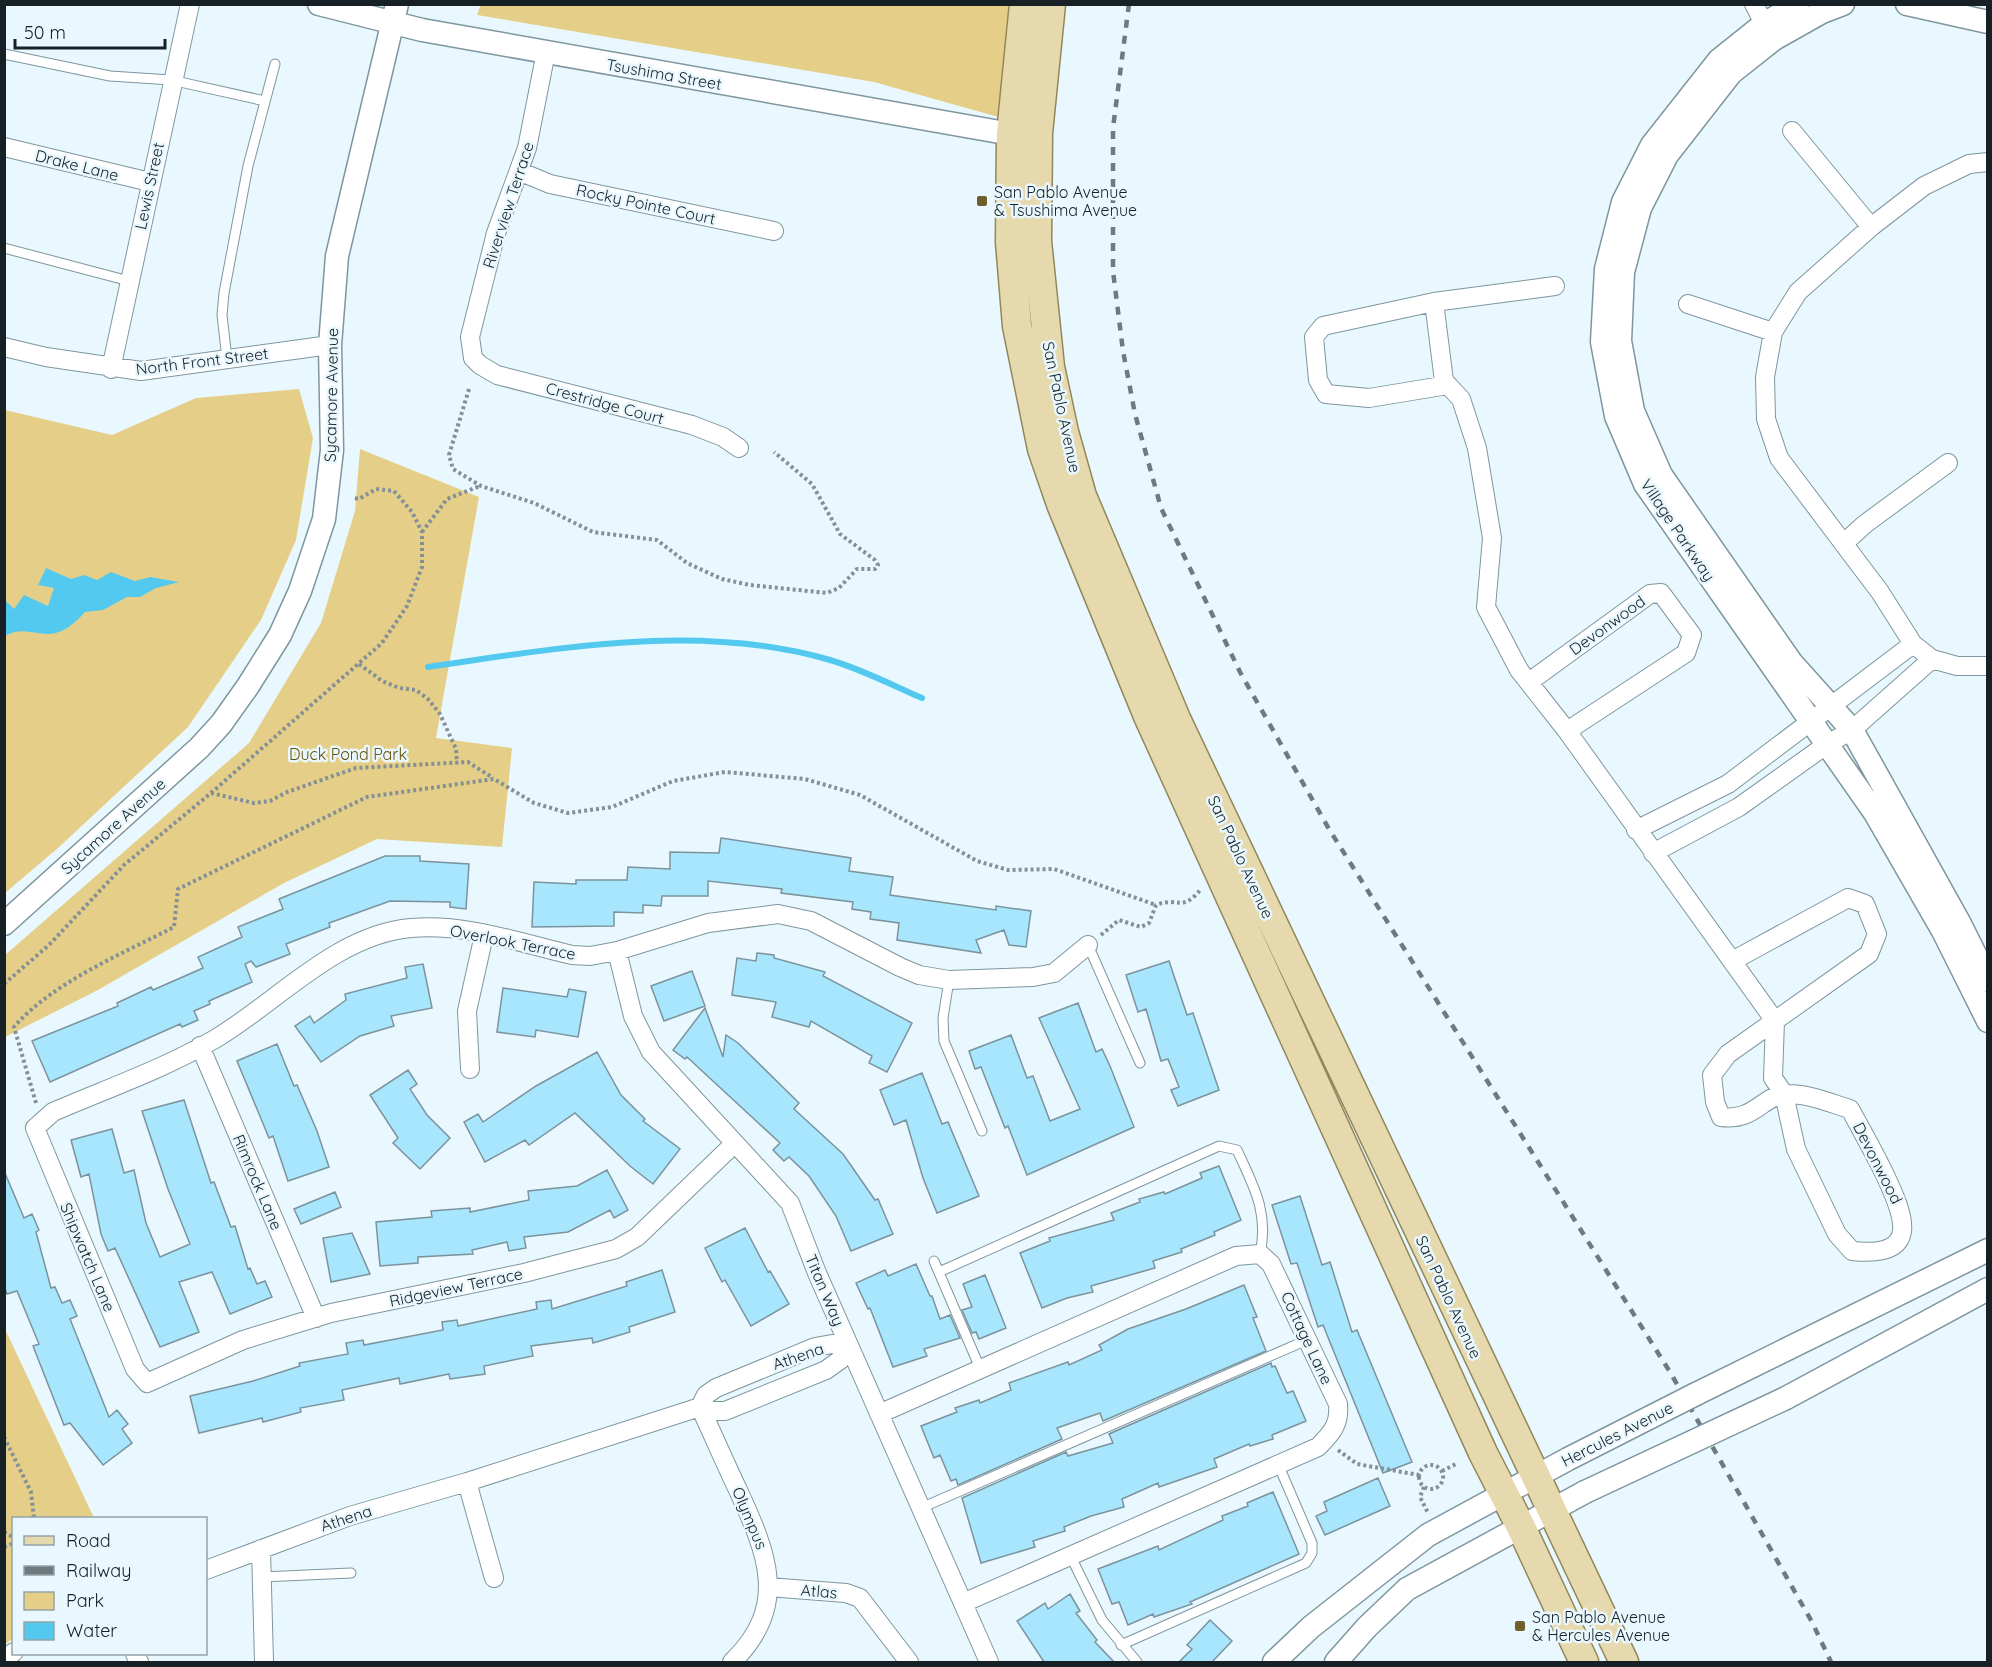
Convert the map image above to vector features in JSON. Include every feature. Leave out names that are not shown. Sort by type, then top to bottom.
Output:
[{"type":"main road","name":"San Pablo Avenue","points":[[1024,4],[1011,134],[1010,242],[1017,326],[1042,449],[1061,504],[1148,716],[1503,1493],[1584,1662]]},
{"type":"main road","name":"San Pablo Avenue","points":[[1051,4],[1038,134],[1037,241],[1050,367],[1064,432],[1082,496],[1182,732],[1534,1477],[1624,1662]]},
{"type":"street","name":"Lewis Street","points":[[111,369],[171,80],[190,4]]},
{"type":"street","name":"Tsushima Street","points":[[319,4],[395,14],[546,52],[1011,134]]},
{"type":"street","name":"Village Parkway","points":[[1798,4],[1759,14],[1719,60],[1652,145],[1623,202],[1606,269],[1602,342],[1616,416],[1645,484],[1875,813],[1943,931],[1988,1020]]},
{"type":"street","name":"Village Parkway","points":[[1843,4],[1822,12],[1774,39],[1731,73],[1667,155],[1640,208],[1623,272],[1620,341],[1633,411],[1661,475],[1791,662],[1851,730],[1959,922],[1988,980]]},
{"type":"street","points":[[1907,4],[1988,22]]},
{"type":"street","name":"Sycamore Avenue","points":[[4,924],[199,748],[221,724],[280,635],[300,591],[324,519],[332,450],[330,345],[337,255],[395,14]]},
{"type":"street","name":"Riverview Terrace","points":[[473,358],[470,338],[480,296],[496,233],[521,172],[546,52]]},
{"type":"street","points":[[1792,131],[1871,227]]},
{"type":"street","name":"Drake Lane","points":[[4,147],[150,182]]},
{"type":"street","points":[[1988,162],[1969,164],[1924,186],[1871,227],[1798,292],[1773,332],[1765,377],[1766,419],[1779,458],[1844,543],[1913,644],[1932,659],[1957,666],[1988,666]]},
{"type":"street","name":"Rocky Pointe Court","points":[[521,172],[550,184],[774,231]]},
{"type":"street","points":[[1448,385],[1369,398],[1326,394],[1318,380],[1314,337],[1323,326],[1434,302],[1555,286]]},
{"type":"street","points":[[1434,302],[1444,381],[1461,399],[1478,448],[1492,538],[1486,607],[1520,670],[1568,731],[1636,830],[1734,960],[1775,1021]]},
{"type":"street","points":[[1688,304],[1773,332]]},
{"type":"street","name":"North Front Street","points":[[4,347],[111,369],[141,371],[330,345]]},
{"type":"street","name":"Crestridge Court","points":[[473,358],[497,375],[692,425],[723,437],[739,448]]},
{"type":"street","points":[[1844,543],[1865,524],[1948,464]]},
{"type":"street","name":"Devonwood","points":[[1529,682],[1650,594],[1662,593],[1692,635],[1686,653],[1568,731]]},
{"type":"street","points":[[1636,830],[1728,784],[1812,723],[1913,644]]},
{"type":"street","points":[[1653,853],[1739,807],[1826,745],[1851,730],[1932,659]]},
{"type":"street","points":[[1734,960],[1848,898],[1865,904],[1877,934],[1869,954],[1728,1054],[1712,1075],[1715,1102],[1720,1117],[1737,1119],[1784,1094]]},
{"type":"street","name":"Overlook Terrace","points":[[39,1123],[215,1039],[324,963],[383,933],[410,928],[442,927],[572,955],[590,956],[617,951],[708,923],[778,914],[811,921],[919,975],[949,980],[1054,973],[1089,945]]},
{"type":"street","points":[[470,1069],[467,1011],[484,935]]},
{"type":"street","name":"Titan Way","points":[[617,951],[633,1016],[651,1052],[790,1203],[817,1273],[989,1662]]},
{"type":"street","name":"Devonwood","points":[[1775,1021],[1773,1078],[1784,1094],[1796,1149],[1838,1234],[1852,1251],[1873,1253],[1896,1245],[1902,1234],[1902,1210],[1850,1109],[1814,1098],[1784,1094]]},
{"type":"street","name":"Rimrock Lane","points":[[200,1046],[316,1318]]},
{"type":"street","name":"Shipwatch Lane","points":[[39,1123],[135,1369],[147,1383]]},
{"type":"street","name":"Ridgeview Terrace","points":[[147,1383],[243,1340],[316,1318],[524,1273],[616,1249],[637,1237],[735,1143]]},
{"type":"street","name":"Hercules Avenue","points":[[1274,1662],[1311,1627],[1428,1535],[1568,1459],[1988,1250]]},
{"type":"street","points":[[879,1414],[1236,1256],[1260,1254]]},
{"type":"street","name":"Cottage Lane","points":[[1260,1254],[1271,1264],[1338,1404],[1339,1418],[1333,1432],[1325,1440]]},
{"type":"street","points":[[1336,1662],[1367,1627],[1407,1589],[1551,1509],[1786,1398],[1988,1290]]},
{"type":"street","name":"Athena","points":[[700,1407],[706,1395],[716,1388],[815,1347],[849,1345]]},
{"type":"street","name":"Athena","points":[[207,1570],[350,1516],[467,1482],[700,1407],[725,1411],[826,1370],[840,1360],[849,1345]]},
{"type":"street","name":"Olympus","points":[[700,1407],[760,1538],[767,1562],[768,1587],[761,1620],[750,1641],[732,1662]]},
{"type":"street","points":[[963,1603],[1318,1447],[1325,1440]]},
{"type":"street","points":[[467,1482],[494,1578]]},
{"type":"street","points":[[261,1549],[264,1662]]},
{"type":"street","name":"Atlas","points":[[768,1587],[846,1593],[860,1598],[909,1662]]},
{"type":"lane","points":[[4,54],[110,76],[171,80],[265,101]]},
{"type":"lane","points":[[227,359],[222,315],[224,293],[234,253],[244,188],[275,64]]},
{"type":"lane","points":[[4,248],[129,281]]},
{"type":"lane","points":[[1089,945],[1140,1063]]},
{"type":"lane","points":[[949,980],[943,1018],[944,1041],[982,1131]]},
{"type":"lane","points":[[939,1272],[1219,1146],[1237,1150],[1260,1200],[1264,1232],[1260,1254]]},
{"type":"lane","points":[[934,1261],[980,1368]]},
{"type":"lane","points":[[921,1508],[1307,1340]]},
{"type":"lane","points":[[1121,1645],[1306,1563],[1312,1553],[1312,1543],[1278,1464]]},
{"type":"lane","points":[[1070,1555],[1098,1614],[1137,1662]]},
{"type":"lane","points":[[262,1577],[351,1573]]},
{"type":"path","points":[[469,389],[449,455],[453,469],[481,486],[534,502],[593,532],[657,540],[687,563],[722,579],[750,585],[827,593],[839,588],[857,569],[875,569],[878,565],[875,560],[840,534],[812,484],[774,452]]},
{"type":"path","points":[[422,532],[447,500],[481,486]]},
{"type":"path","points":[[4,984],[50,945],[124,865],[211,793],[382,643],[407,606],[422,567],[422,532],[412,512],[394,491],[376,489],[359,499],[353,498]]},
{"type":"path","points":[[360,664],[382,681],[399,688],[416,690],[428,699],[440,714],[456,748],[457,763]]},
{"type":"path","points":[[211,793],[254,803],[270,801],[287,792],[356,768],[468,762],[534,803],[568,813],[612,807],[673,781],[725,772],[805,779],[860,795],[977,861],[1008,870],[1054,869],[1156,905],[1166,901],[1182,905],[1191,901],[1202,888],[1222,878]]},
{"type":"path","points":[[39,1123],[36,1102],[14,1028],[26,1014],[87,971],[174,927],[178,889],[367,797],[494,779]]},
{"type":"path","points":[[1089,945],[1119,920],[1141,927],[1149,923],[1156,905]]},
{"type":"path","points":[[4,1437],[31,1492],[34,1517]]},
{"type":"path","points":[[1325,1440],[1357,1464],[1419,1475]]},
{"type":"path","points":[[1429,1515],[1419,1497],[1424,1487],[1419,1475],[1422,1468],[1431,1464],[1442,1471]]},
{"type":"path","points":[[1442,1471],[1456,1464]]},
{"type":"path","points":[[1424,1487],[1432,1489],[1440,1485],[1443,1480],[1442,1471]]},
{"type":"green space","points":[[481,4],[1050,5],[1009,120],[874,82],[477,15]]},
{"type":"green space","points":[[299,389],[313,438],[296,540],[261,620],[188,727],[58,848],[5,893],[5,410],[112,435],[196,398]]},
{"type":"green space","name":"Duck Pond Park","points":[[360,449],[479,497],[436,738],[512,748],[502,847],[377,839],[284,883],[98,990],[5,1037],[5,955],[249,743],[321,623],[355,511]]},
{"type":"green space","points":[[5,1329],[94,1517],[12,1517],[12,1639],[5,1645]]},
{"type":"water","points":[[46,568],[71,579],[84,575],[97,580],[111,572],[135,581],[150,577],[179,582],[156,588],[140,597],[127,597],[103,610],[85,612],[61,631],[42,634],[24,631],[5,636],[5,600],[14,609],[24,595],[48,606],[54,588],[38,585]]},
{"type":"building","points":[[721,838],[851,858],[849,871],[893,877],[890,895],[996,910],[996,906],[1031,911],[1026,947],[1009,945],[1004,930],[976,940],[981,953],[897,940],[899,923],[870,919],[871,912],[852,909],[853,902],[781,893],[782,889],[708,881],[708,896],[662,896],[661,906],[643,905],[643,913],[614,912],[614,926],[532,927],[534,882],[576,884],[576,880],[627,880],[628,867],[670,869],[670,852],[719,853]]},
{"type":"building","points":[[385,856],[420,856],[420,861],[469,864],[466,909],[450,907],[450,902],[390,901],[329,923],[330,927],[286,944],[290,954],[256,967],[251,961],[245,964],[252,982],[209,1001],[210,1004],[194,1011],[198,1020],[182,1027],[180,1024],[50,1082],[32,1041],[118,1006],[117,1003],[151,987],[153,990],[203,968],[198,957],[242,937],[238,927],[283,909],[279,899]]},
{"type":"building","points":[[757,953],[774,955],[774,958],[825,972],[823,976],[912,1023],[887,1072],[869,1063],[872,1056],[811,1021],[809,1027],[772,1017],[776,1002],[732,995],[737,958],[756,961]]},
{"type":"building","points":[[1169,961],[1187,1015],[1193,1013],[1219,1090],[1178,1106],[1171,1090],[1179,1087],[1168,1059],[1161,1061],[1146,1009],[1138,1012],[1126,975]]},
{"type":"building","points":[[423,964],[432,1008],[391,1016],[394,1026],[360,1036],[321,1062],[295,1026],[310,1016],[314,1023],[346,1000],[345,994],[407,978],[405,967]]},
{"type":"building","points":[[692,971],[705,1006],[664,1021],[651,986]]},
{"type":"building","points":[[503,988],[567,997],[569,989],[586,992],[578,1037],[536,1030],[535,1037],[497,1032]]},
{"type":"building","points":[[1078,1003],[1096,1052],[1102,1049],[1134,1127],[1027,1175],[1008,1126],[1005,1128],[981,1067],[975,1069],[969,1051],[1011,1035],[1027,1078],[1033,1076],[1050,1121],[1080,1109],[1039,1018]]},
{"type":"building","points":[[705,1008],[723,1057],[726,1035],[738,1043],[799,1103],[794,1109],[843,1154],[875,1200],[878,1199],[893,1234],[851,1251],[836,1216],[809,1176],[789,1157],[784,1161],[773,1150],[780,1143],[687,1057],[685,1059],[673,1050]]},
{"type":"building","points":[[277,1044],[294,1086],[297,1085],[317,1131],[329,1167],[288,1181],[273,1136],[269,1138],[237,1061]]},
{"type":"building","points":[[597,1052],[621,1095],[645,1119],[643,1121],[680,1149],[653,1184],[630,1166],[575,1113],[529,1145],[525,1140],[485,1162],[464,1122],[478,1114],[483,1122],[536,1086]]},
{"type":"building","points":[[408,1070],[417,1084],[410,1089],[427,1115],[450,1138],[420,1169],[393,1143],[398,1138],[370,1095]]},
{"type":"building","points":[[922,1073],[942,1124],[948,1122],[979,1196],[937,1213],[923,1178],[906,1120],[894,1125],[880,1090]]},
{"type":"building","points":[[184,1100],[211,1183],[214,1182],[231,1227],[235,1226],[248,1269],[250,1268],[257,1284],[265,1281],[272,1297],[230,1314],[212,1272],[179,1282],[199,1332],[160,1347],[115,1248],[108,1251],[101,1234],[89,1174],[81,1177],[71,1140],[112,1129],[124,1173],[134,1170],[146,1223],[160,1257],[190,1244],[168,1189],[142,1111]]},
{"type":"building","points":[[1219,1166],[1241,1220],[1214,1232],[1215,1235],[1181,1249],[1182,1252],[1153,1261],[1155,1268],[1091,1286],[1093,1292],[1067,1298],[1042,1308],[1020,1253],[1050,1241],[1049,1238],[1114,1220],[1111,1213],[1140,1202],[1139,1199],[1164,1192],[1165,1194],[1202,1178],[1200,1173]]},
{"type":"building","points":[[607,1170],[628,1210],[614,1218],[610,1210],[568,1232],[524,1237],[526,1248],[509,1251],[507,1242],[472,1250],[473,1254],[418,1257],[418,1263],[380,1266],[376,1222],[432,1217],[431,1211],[470,1208],[470,1212],[529,1200],[528,1191],[577,1186]]},
{"type":"building","points":[[5,1173],[24,1218],[32,1214],[39,1230],[36,1232],[51,1288],[55,1287],[62,1303],[70,1300],[77,1316],[70,1319],[109,1417],[117,1410],[128,1424],[122,1429],[132,1443],[103,1465],[70,1423],[64,1425],[33,1346],[39,1344],[17,1291],[7,1294],[4,1285]]},
{"type":"building","points":[[335,1192],[341,1207],[301,1224],[294,1209]]},
{"type":"building","points":[[1300,1196],[1322,1265],[1330,1262],[1352,1332],[1357,1330],[1412,1462],[1383,1473],[1323,1325],[1318,1327],[1297,1263],[1291,1264],[1272,1205]]},
{"type":"building","points":[[745,1228],[768,1272],[770,1271],[789,1304],[751,1326],[725,1280],[722,1282],[705,1248]]},
{"type":"building","points":[[352,1233],[370,1274],[331,1282],[323,1238]]},
{"type":"building","points":[[916,1264],[932,1296],[940,1319],[950,1315],[960,1338],[924,1349],[927,1356],[893,1367],[870,1308],[868,1309],[856,1283],[885,1270],[888,1276]]},
{"type":"building","points":[[662,1270],[675,1312],[629,1327],[630,1332],[593,1343],[592,1338],[531,1346],[533,1356],[484,1366],[485,1374],[450,1379],[449,1374],[400,1384],[399,1378],[342,1390],[344,1400],[300,1408],[301,1412],[263,1422],[262,1418],[199,1433],[190,1396],[253,1381],[300,1366],[299,1363],[348,1354],[346,1343],[363,1340],[364,1345],[443,1330],[442,1322],[457,1320],[458,1326],[537,1309],[536,1302],[551,1300],[552,1309],[627,1286],[626,1282]]},
{"type":"building","points":[[985,1275],[1006,1328],[979,1339],[976,1332],[972,1333],[962,1310],[972,1307],[963,1284]]},
{"type":"building","points":[[1244,1285],[1257,1317],[1253,1318],[1266,1351],[1103,1421],[1100,1413],[1057,1428],[1062,1439],[958,1485],[956,1479],[951,1481],[940,1455],[934,1458],[921,1426],[957,1412],[955,1408],[979,1400],[980,1403],[1011,1390],[1009,1383],[1068,1362],[1069,1365],[1102,1350],[1099,1345],[1128,1329],[1186,1309]]},
{"type":"building","points":[[1271,1363],[1272,1367],[1275,1366],[1287,1393],[1293,1391],[1306,1421],[1272,1435],[1273,1439],[1250,1446],[1249,1444],[1214,1459],[1217,1467],[1159,1487],[1158,1483],[1122,1499],[1124,1507],[1091,1516],[1064,1527],[1065,1531],[1033,1541],[1035,1547],[981,1563],[962,1498],[1066,1452],[1068,1456],[1113,1443],[1109,1434]]},
{"type":"building","points":[[1378,1478],[1390,1506],[1325,1535],[1316,1516],[1327,1511],[1324,1502]]},
{"type":"building","points":[[1273,1492],[1299,1554],[1190,1602],[1192,1604],[1154,1617],[1153,1614],[1128,1625],[1119,1602],[1112,1604],[1098,1569],[1158,1546],[1159,1550],[1223,1520],[1222,1516],[1248,1506],[1247,1503]]},
{"type":"building","points":[[1070,1594],[1080,1611],[1076,1613],[1097,1640],[1095,1642],[1114,1662],[1044,1662],[1017,1621],[1045,1603],[1048,1609]]},
{"type":"building","points":[[1210,1620],[1232,1641],[1212,1662],[1179,1662],[1192,1649],[1187,1645]]},
{"type":"waterway","points":[[428,667],[578,646],[629,642],[731,642],[781,649],[830,660],[922,698]]},
{"type":"railway","points":[[1129,4],[1113,128],[1113,271],[1123,351],[1135,414],[1161,508],[1240,672],[1329,829],[1670,1372],[1812,1622],[1831,1662]]},
{"type":"place","name":"San Pablo Avenue & Tsushima Avenue","points":[[982,201]]},
{"type":"place","name":"San Pablo Avenue & Hercules Avenue","points":[[1520,1626]]}]
